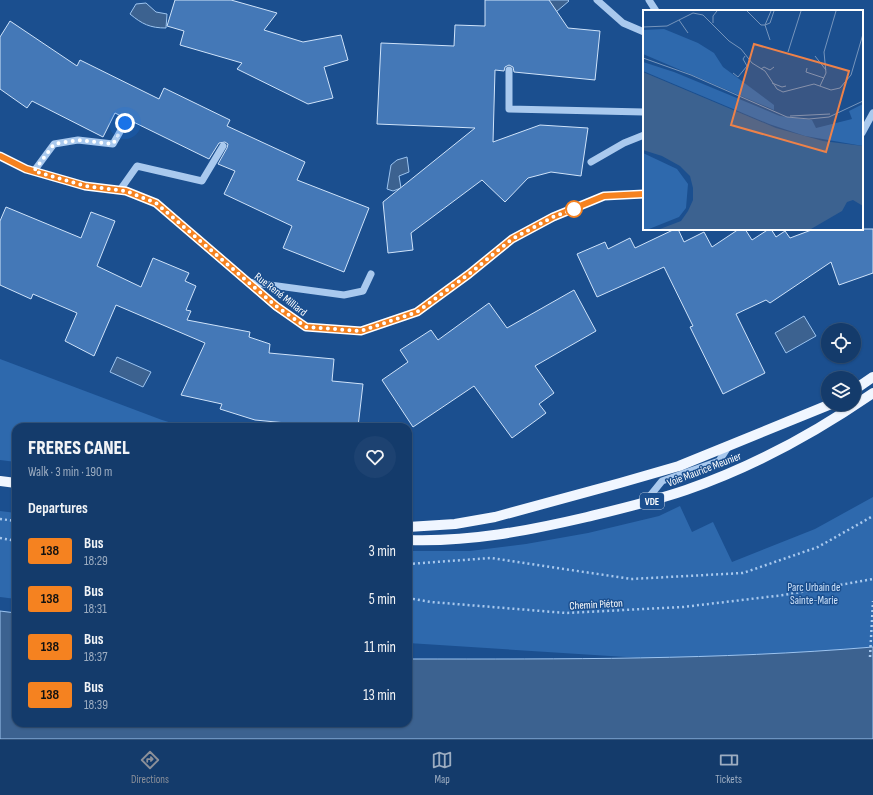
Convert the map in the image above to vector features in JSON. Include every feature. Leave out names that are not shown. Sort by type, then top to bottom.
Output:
[{"type":"main road","points":[[861,385],[873,377]]},
{"type":"main road","name":"Voie Maurice Meunier","points":[[412,540],[457,540],[529,531],[645,503],[736,471],[768,456],[815,431],[873,393]]},
{"type":"main road","name":"Voie Maurice Meunier","points":[[412,527],[455,524],[495,517],[672,468],[728,447],[821,408]]},
{"type":"main road","points":[[0,481],[12,482]]},
{"type":"street","points":[[597,0],[623,24],[643,32]]},
{"type":"street","points":[[649,0],[655,10]]},
{"type":"street","points":[[509,70],[509,109],[643,112]]},
{"type":"street","points":[[863,131],[873,113]]},
{"type":"street","points":[[34,171],[54,144],[78,140],[113,144],[125,123]]},
{"type":"street","points":[[591,162],[624,143],[643,135]]},
{"type":"street","points":[[120,190],[137,166],[202,181],[223,146]]},
{"type":"street","name":"Rue René Milliard","points":[[0,156],[26,169],[85,186],[120,190],[156,203],[276,306],[306,327],[361,331],[417,312],[469,274],[512,239],[553,217],[604,196],[643,194]]},
{"type":"street","points":[[247,282],[344,295],[363,291],[371,274]]},
{"type":"street","points":[[645,503],[662,481],[719,461],[728,447]]},
{"type":"path","points":[[412,564],[490,558],[631,579],[743,573],[818,547],[873,516]]},
{"type":"path","points":[[0,519],[12,520]]},
{"type":"path","points":[[0,538],[12,540]]},
{"type":"path","name":"Chemin Piéton","points":[[412,599],[431,602],[566,613],[683,607],[784,595],[873,580]]},
{"type":"path","points":[[870,657],[873,601]]},
{"type":"green space","points":[[0,359],[172,423],[12,423],[12,462],[0,460]]},
{"type":"green space","name":"Parc Urbain de Sainte-Marie","points":[[873,497],[873,647],[823,651],[657,659],[412,643],[412,551],[470,551],[526,544],[588,533],[659,516],[680,506],[692,532],[713,522],[732,562],[815,529]]},
{"type":"green space","points":[[0,511],[12,512],[12,598],[0,597]]},
{"type":"shaded area","points":[[548,0],[568,0],[569,1],[556,12]]},
{"type":"shaded area","points":[[146,3],[156,12],[167,14],[166,28],[146,25],[130,14],[136,4]]},
{"type":"shaded area","points":[[407,157],[409,172],[399,176],[401,188],[393,191],[387,189],[391,165],[397,160]]},
{"type":"shaded area","points":[[804,316],[816,336],[786,353],[775,333]]},
{"type":"shaded area","points":[[117,357],[151,372],[143,387],[110,372]]},
{"type":"shaded area","points":[[0,611],[12,612],[12,727],[412,727],[412,659],[699,657],[873,647],[873,739],[0,739]]},
{"type":"building","points":[[175,0],[231,0],[277,13],[264,30],[303,42],[341,35],[348,60],[324,67],[333,98],[308,104],[237,69],[242,63],[180,45],[184,31],[167,26]]},
{"type":"building","points":[[485,0],[549,0],[568,28],[600,31],[595,80],[514,72],[513,67],[509,65],[505,67],[504,71],[495,70],[493,142],[540,125],[588,128],[581,176],[551,172],[528,178],[505,202],[482,180],[411,233],[413,250],[388,253],[383,202],[475,128],[377,124],[381,43],[454,46],[455,25],[485,26]]},
{"type":"building","points":[[10,21],[77,66],[80,60],[159,99],[164,88],[230,120],[227,126],[305,162],[297,180],[369,208],[344,272],[283,248],[292,226],[224,194],[235,171],[218,164],[227,148],[228,144],[225,142],[219,143],[209,159],[115,113],[103,137],[32,101],[27,108],[0,89],[0,37]]},
{"type":"building","points":[[6,207],[81,238],[91,212],[115,221],[97,266],[141,287],[153,258],[189,273],[185,281],[196,286],[186,310],[191,311],[187,320],[250,332],[249,337],[270,344],[269,353],[334,359],[332,381],[363,384],[358,423],[286,423],[255,420],[220,409],[222,404],[181,395],[205,343],[116,305],[94,356],[65,341],[77,313],[33,294],[31,299],[0,285],[0,221]]},
{"type":"building","points":[[873,229],[873,273],[839,285],[831,262],[770,303],[766,300],[736,314],[765,373],[723,394],[690,327],[693,326],[664,267],[597,297],[577,254],[605,242],[608,249],[630,238],[635,248],[673,230],[678,230],[684,242],[704,232],[712,247],[738,230],[746,230],[752,240],[767,230],[772,230],[776,237],[785,231],[790,238],[811,230]]},
{"type":"building","points":[[574,290],[596,331],[535,366],[554,393],[539,404],[546,413],[512,438],[474,386],[413,427],[412,423],[410,423],[382,380],[408,362],[400,350],[431,330],[438,340],[489,303],[507,328]]},
{"type":"bus line","name":"138","points":[[0,156],[26,169],[85,186],[126,191],[156,203],[276,306],[306,327],[361,331],[417,312],[469,274],[512,239],[553,217],[604,196],[643,194]]},
{"type":"route","points":[[125,123],[113,144],[78,140],[54,144],[34,171],[85,186],[126,191],[156,203],[276,306],[306,327],[361,331],[417,312],[469,274],[512,239],[553,217],[579,207],[574,209]]}]
